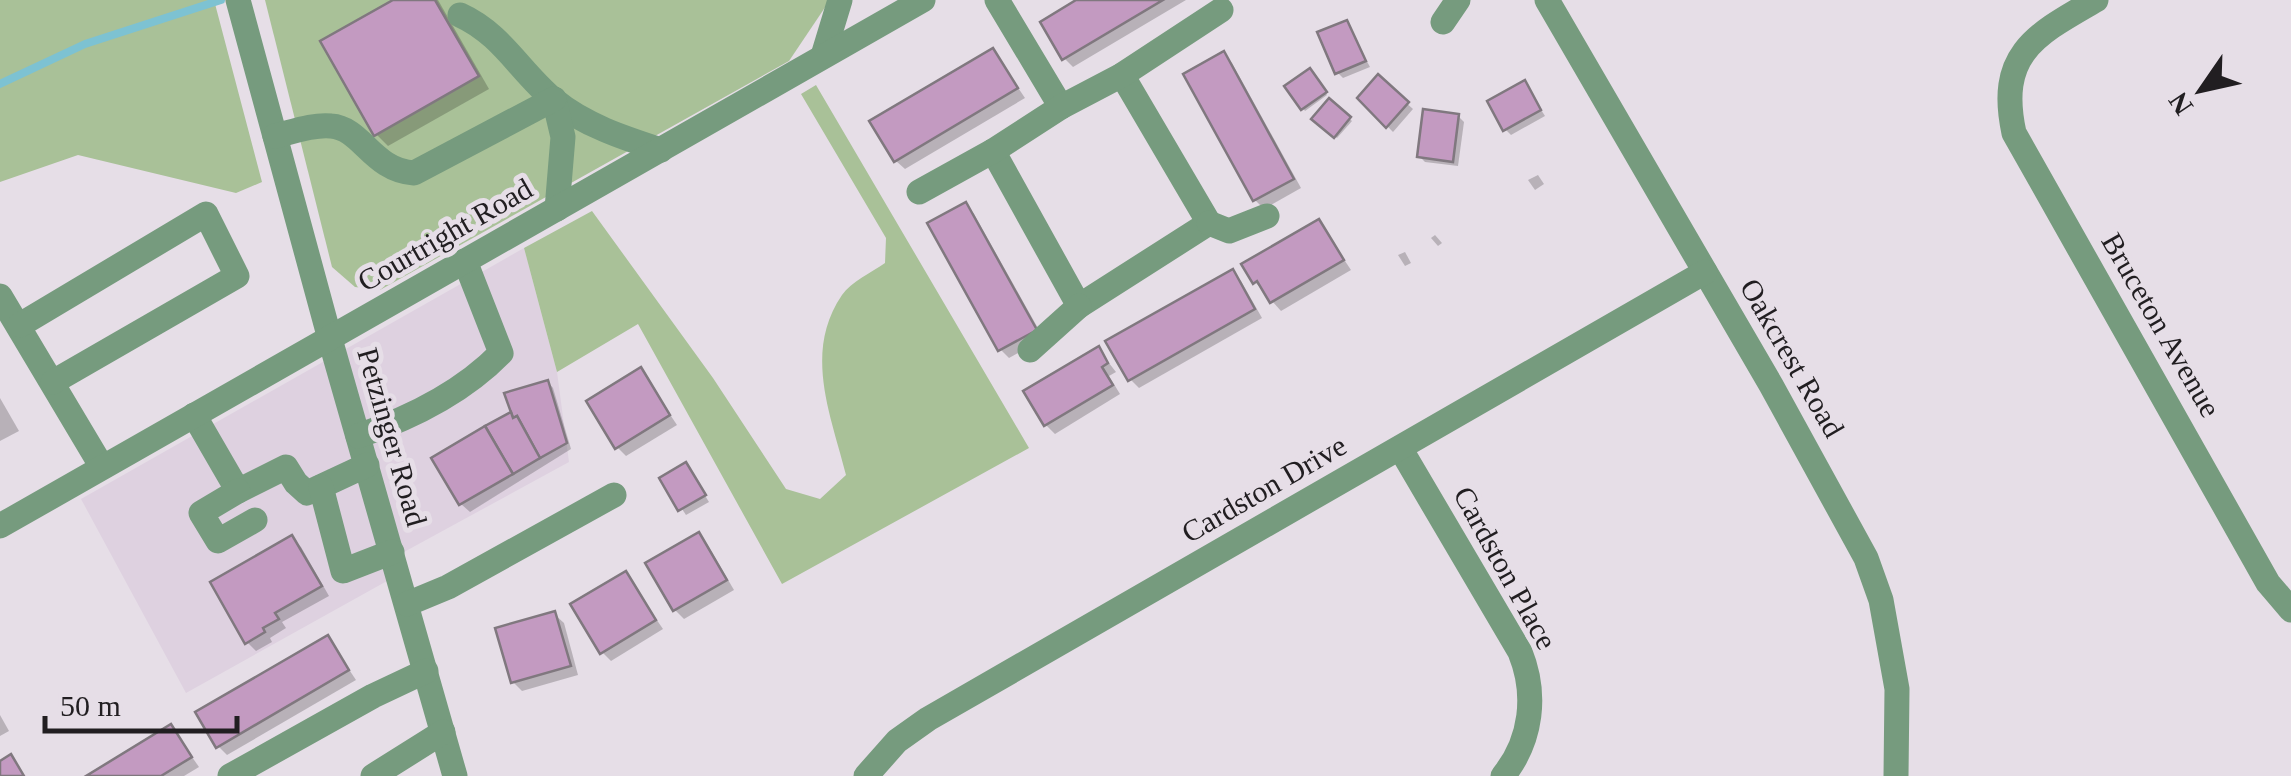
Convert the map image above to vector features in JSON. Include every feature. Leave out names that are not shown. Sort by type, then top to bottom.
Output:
[{"type":"street","points":[[823,56],[840,0]]},
{"type":"street","name":"Courtright Road","points":[[0,526],[923,0]]},
{"type":"street","points":[[997,0],[1061,107]]},
{"type":"street","name":"Oakcrest Road","points":[[1547,0],[1706,272],[1866,558],[1881,600],[1895,674],[1899,738],[1896,776]]},
{"type":"street","name":"Bruceton Avenue","points":[[2096,0],[2048,28],[2029,45],[2009,85],[2008,107],[2022,150],[2268,583],[2291,610]]},
{"type":"street","name":"Petzinger Road","points":[[240,6],[330,339],[456,776]]},
{"type":"street","points":[[919,192],[993,152],[1221,10]]},
{"type":"street","points":[[460,15],[506,46],[554,100],[600,128],[661,150]]},
{"type":"street","points":[[1122,74],[1210,223],[1229,231],[1267,216]]},
{"type":"street","points":[[274,136],[328,125],[345,128],[378,160],[397,172],[414,173],[554,100]]},
{"type":"street","points":[[554,100],[564,137],[556,208]]},
{"type":"street","points":[[993,152],[1080,306]]},
{"type":"street","points":[[20,325],[206,214],[237,276],[53,382]]},
{"type":"street","points":[[1030,350],[1080,306],[1210,223]]},
{"type":"street","points":[[358,436],[406,420],[481,373],[502,353],[465,261]]},
{"type":"street","name":"Cardston Drive","points":[[866,776],[898,742],[928,719],[1706,272]]},
{"type":"street","points":[[0,296],[102,467]]},
{"type":"street","points":[[194,415],[238,492]]},
{"type":"street","name":"Cardston Place","points":[[1400,448],[1520,652],[1530,688],[1528,726],[1519,752],[1504,776]]},
{"type":"street","points":[[255,520],[218,541],[201,512],[286,467],[307,493],[367,465]]},
{"type":"street","points":[[321,487],[343,570],[392,552]]},
{"type":"street","points":[[407,604],[448,587],[614,496]]},
{"type":"street","points":[[230,776],[426,671]]},
{"type":"street","points":[[374,776],[443,732]]},
{"type":"shaded area","points":[[524,248],[557,372],[569,462],[382,564],[387,581],[186,693],[81,499]]},
{"type":"green space","points":[[0,0],[214,0],[262,182],[236,193],[78,155],[0,182]]},
{"type":"green space","points":[[265,0],[830,0],[789,61],[380,290],[355,287],[332,267]]},
{"type":"green space","points":[[816,85],[1029,448],[782,584],[638,324],[557,372],[524,248],[592,211],[713,378],[786,489],[820,499],[846,475],[824,384],[824,339],[842,295],[885,263],[886,238],[801,94]]},
{"type":"building","points":[[393,0],[435,0],[479,76],[374,136],[320,41]]},
{"type":"building","points":[[1076,0],[1163,0],[1062,60],[1040,22]]},
{"type":"building","points":[[1347,20],[1366,61],[1335,74],[1317,32]]},
{"type":"building","points":[[993,48],[1018,88],[894,162],[869,121]]},
{"type":"building","points":[[1224,51],[1294,179],[1253,201],[1183,74]]},
{"type":"building","points":[[1310,68],[1327,92],[1301,110],[1284,86]]},
{"type":"building","points":[[1378,74],[1409,102],[1386,128],[1357,98]]},
{"type":"building","points":[[1525,80],[1541,110],[1503,131],[1487,101]]},
{"type":"building","points":[[1329,98],[1351,117],[1334,138],[1311,119]]},
{"type":"building","points":[[1423,109],[1459,114],[1453,162],[1417,157]]},
{"type":"building","points":[[966,202],[1037,330],[998,351],[927,223]]},
{"type":"building","points":[[1319,219],[1344,260],[1270,303],[1241,264]]},
{"type":"building","points":[[1233,269],[1255,309],[1128,381],[1105,341]]},
{"type":"building","points":[[1099,346],[1108,363],[1102,367],[1113,385],[1044,426],[1023,391]]},
{"type":"building","points":[[641,367],[670,415],[615,449],[586,401]]},
{"type":"building","points":[[548,380],[567,443],[540,458],[517,416],[513,418],[504,393]]},
{"type":"building","points":[[511,412],[540,458],[513,474],[485,426]]},
{"type":"building","points":[[485,426],[513,474],[459,505],[431,458]]},
{"type":"building","points":[[686,462],[706,495],[678,511],[659,478]]},
{"type":"building","points":[[699,532],[727,580],[673,611],[645,563]]},
{"type":"building","points":[[292,535],[322,586],[275,613],[279,619],[245,644],[210,582]]},
{"type":"building","points":[[626,571],[656,620],[600,654],[570,604]]},
{"type":"building","points":[[555,611],[571,666],[511,683],[495,628]]},
{"type":"building","points":[[328,635],[349,670],[216,748],[195,712]]},
{"type":"building","points":[[171,724],[192,757],[161,776],[86,776]]},
{"type":"building","points":[[11,754],[24,776],[0,776],[0,761]]},
{"type":"waterway","points":[[0,84],[85,44],[221,0]]}]
